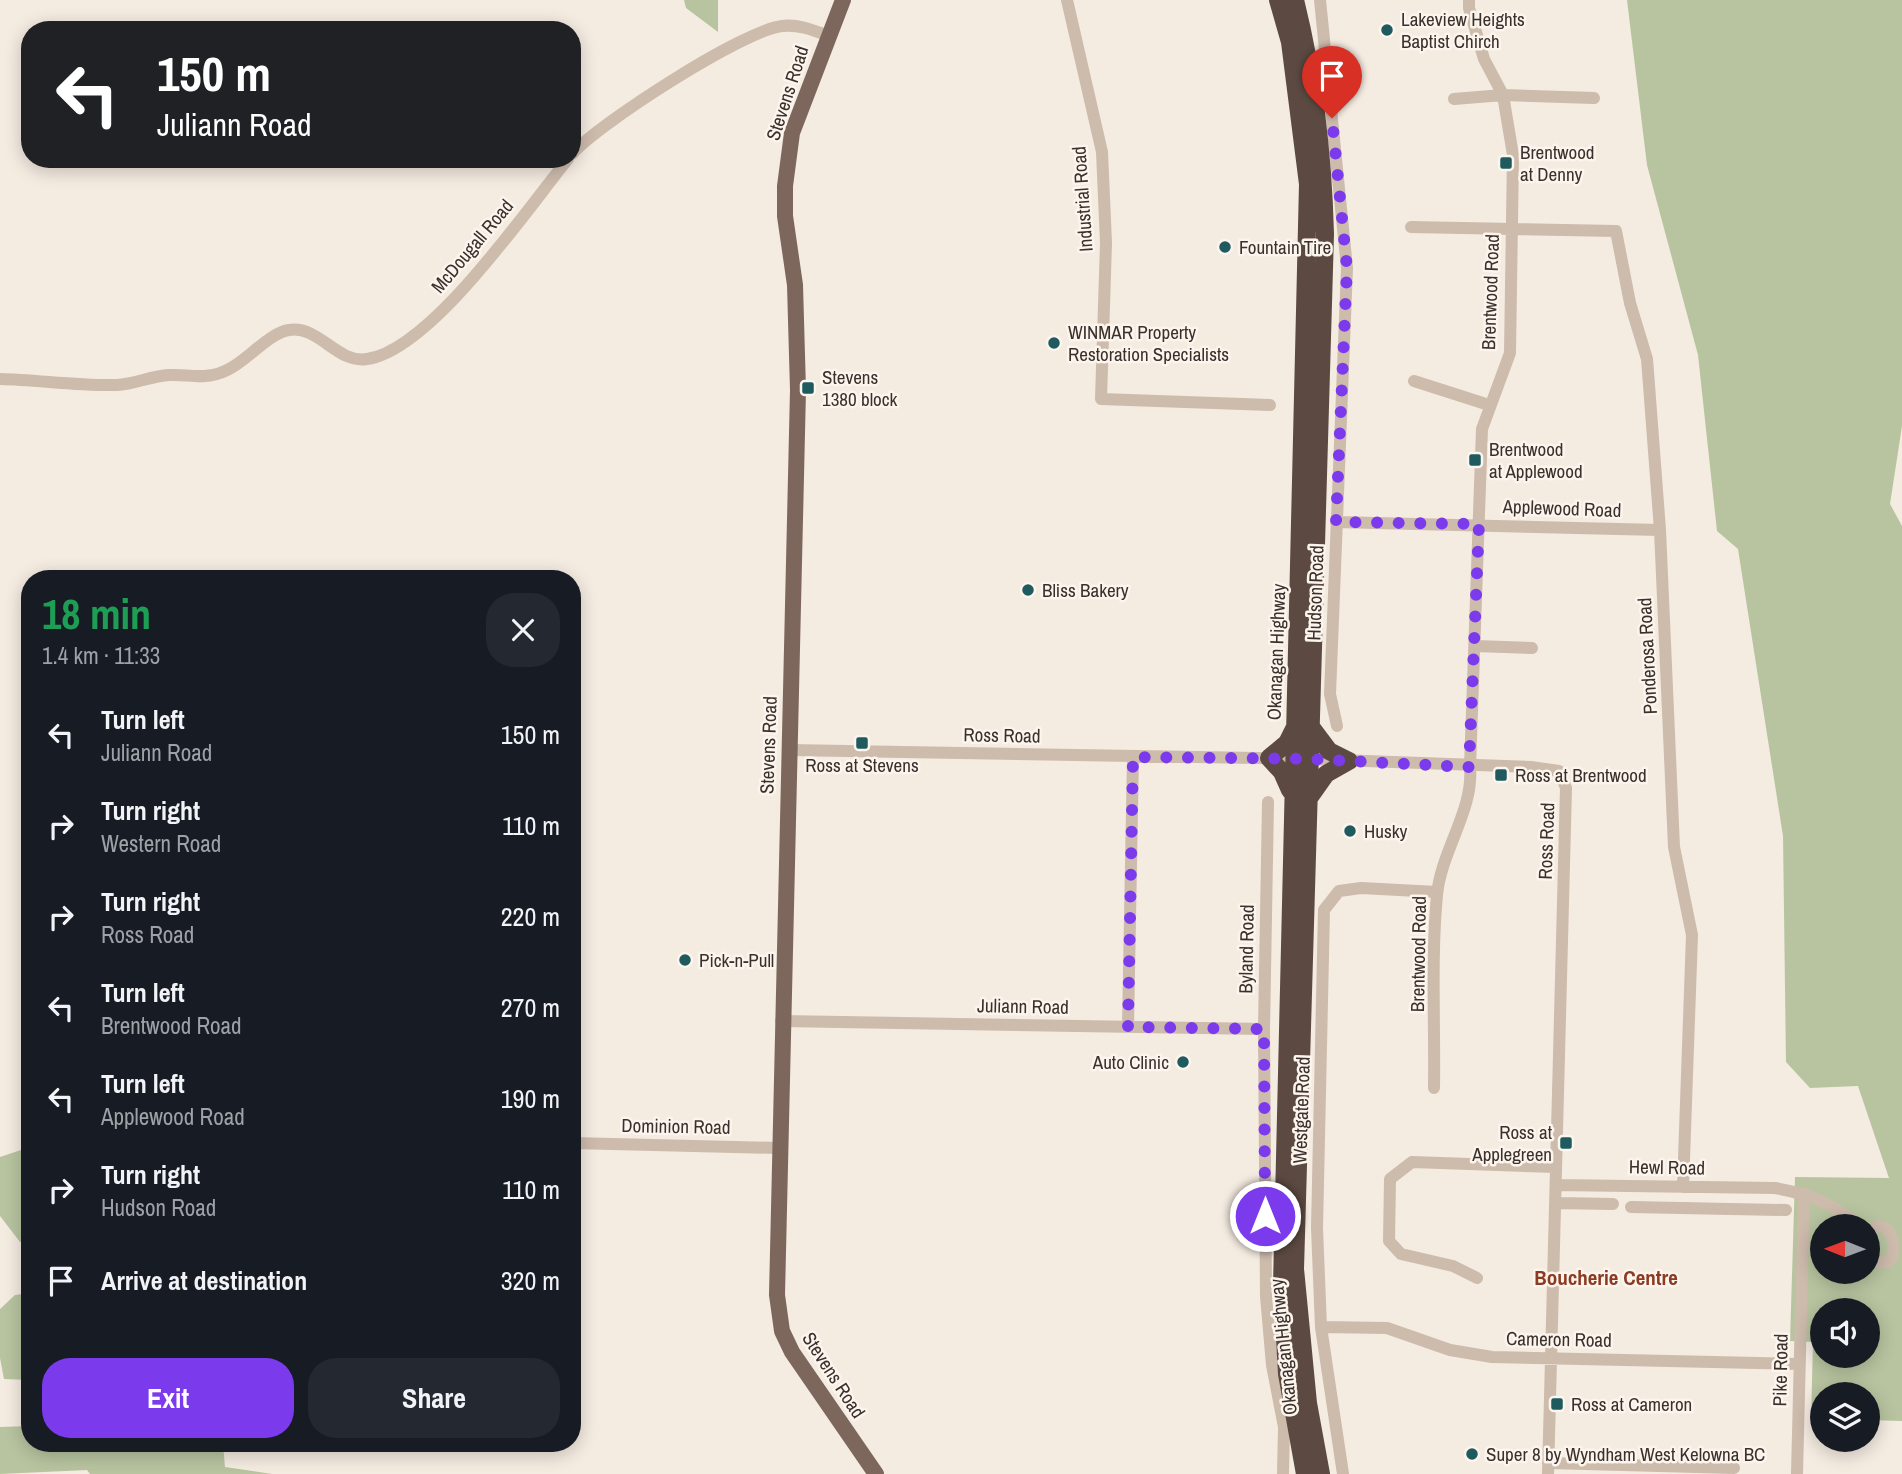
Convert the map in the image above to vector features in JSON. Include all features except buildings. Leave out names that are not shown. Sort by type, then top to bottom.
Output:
[{"type":"highway","name":"Okanagan Highway","points":[[1278,0],[1290,42],[1308,184],[1302,728]]},
{"type":"highway","name":"Okanagan Highway","points":[[1295,0],[1307,48],[1323,169],[1325,234],[1302,728],[1282,1285],[1287,1374],[1305,1474]]},
{"type":"highway","points":[[1302,728],[1329,751],[1349,761],[1326,774],[1300,796],[1269,758],[1302,728]]},
{"type":"highway","name":"Okanagan Highway","points":[[1300,796],[1295,1269],[1308,1404],[1321,1474]]},
{"type":"main road","name":"Stevens Road","points":[[843,0],[792,133],[785,186],[785,215],[795,285],[798,390],[778,1148],[777,1295],[782,1331],[792,1352],[876,1474]]},
{"type":"street","name":"Industrial Road","points":[[1067,0],[1102,152],[1106,243],[1101,399],[1270,405]]},
{"type":"street","name":"Hudson Road","points":[[1320,0],[1347,268],[1330,694],[1337,726]]},
{"type":"street","name":"Brentwood Road","points":[[1434,1088],[1437,892],[1455,827],[1472,787],[1469,767],[1482,429],[1510,353],[1513,155],[1503,95],[1484,59],[1469,0]]},
{"type":"street","points":[[581,146],[598,130],[745,38],[780,26],[796,25],[828,36]]},
{"type":"street","points":[[1454,99],[1503,95],[1594,98]]},
{"type":"street","name":"McDougall Road","points":[[0,379],[120,385],[166,375],[216,374],[247,359],[289,330],[312,334],[355,359],[382,355],[409,337],[463,291],[561,168]]},
{"type":"street","points":[[1411,227],[1511,231]]},
{"type":"street","name":"Ponderosa Road","points":[[1511,231],[1616,231],[1630,303],[1647,359],[1660,530],[1674,847],[1692,935],[1687,1187],[1692,1209]]},
{"type":"street","points":[[1414,381],[1489,405]]},
{"type":"street","name":"Applewood Road","points":[[1336,522],[1660,530]]},
{"type":"street","points":[[1475,646],[1532,648]]},
{"type":"street","name":"Ross Road","points":[[789,750],[1269,758],[1469,767],[1531,767],[1559,771],[1566,788],[1548,1469]]},
{"type":"street","points":[[1128,1027],[1133,757]]},
{"type":"street","name":"Byland Road","points":[[1268,802],[1264,1029],[1266,1296],[1272,1365],[1284,1427],[1283,1474]]},
{"type":"street","name":"Westgate Road","points":[[1343,1474],[1321,1327],[1317,1228],[1324,909],[1339,891],[1361,888],[1437,892]]},
{"type":"street","name":"Juliann Road","points":[[781,1021],[1264,1029]]},
{"type":"street","name":"Dominion Road","points":[[581,1143],[778,1148]]},
{"type":"street","points":[[1477,1278],[1453,1266],[1401,1254],[1389,1241],[1390,1179],[1412,1162],[1556,1167]]},
{"type":"street","name":"Hewl Road","points":[[1557,1185],[1776,1188],[1804,1193],[1838,1207],[1846,1214]]},
{"type":"street","name":"Pike Road","points":[[1797,1474],[1804,1193]]},
{"type":"street","points":[[1557,1203],[1613,1204]]},
{"type":"street","points":[[1631,1207],[1786,1210]]},
{"type":"street","points":[[1880,1227],[1889,1227],[1898,1234],[1901,1245],[1896,1256],[1886,1262],[1880,1262]]},
{"type":"street","name":"Cameron Road","points":[[1321,1327],[1387,1328],[1450,1350],[1492,1357],[1800,1364]]},
{"type":"street","points":[[1548,1469],[1734,1468]]},
{"type":"green space","points":[[684,0],[718,0],[718,32],[686,8]]},
{"type":"green space","points":[[1627,0],[1902,0],[1902,426],[1890,504],[1902,526],[1902,1421],[1880,1420],[1880,1382],[1812,1382],[1812,1368],[1880,1368],[1880,1298],[1810,1298],[1810,1342],[1790,1341],[1795,1177],[1889,1178],[1858,1086],[1810,1088],[1786,1062],[1783,836],[1738,549],[1717,531],[1698,355],[1647,165]]},
{"type":"green space","points":[[21,1150],[21,1242],[0,1216],[0,1157]]},
{"type":"green space","points":[[21,1294],[21,1380],[4,1379],[0,1358],[0,1309],[15,1295]]},
{"type":"green space","points":[[21,1426],[21,1452],[224,1452],[225,1467],[272,1474],[90,1474],[87,1470],[0,1474],[0,1427]]},
{"type":"place","name":"Lakeview Heights Baptist Chirch","points":[[1387,30]]},
{"type":"place","name":"Brentwood at Denny","points":[[1506,163]]},
{"type":"place","name":"Fountain Tire","points":[[1225,247]]},
{"type":"place","name":"WINMAR Property Restoration Specialists","points":[[1054,343]]},
{"type":"place","name":"Stevens 1380 block","points":[[808,388]]},
{"type":"place","name":"Brentwood at Applewood","points":[[1475,460]]},
{"type":"place","name":"Bliss Bakery","points":[[1028,590]]},
{"type":"place","name":"Ross at Stevens","points":[[862,743]]},
{"type":"place","name":"Ross at Brentwood","points":[[1501,775]]},
{"type":"place","name":"Husky","points":[[1350,831]]},
{"type":"place","name":"Pick-n-Pull","points":[[685,960]]},
{"type":"place","name":"Auto Clinic","points":[[1183,1062]]},
{"type":"place","name":"Ross at Applegreen","points":[[1566,1143]]},
{"type":"place","name":"Ross at Cameron","points":[[1557,1404]]},
{"type":"place","name":"Super 8 by Wyndham West Kelowna BC","points":[[1472,1454]]},
{"type":"district","name":"Boucherie Centre","points":[[1606,1277]]},
{"type":"route","points":[[1265,1216],[1264,1029],[1128,1027],[1133,757],[1310,759],[1469,767],[1479,524],[1336,522],[1347,268],[1332,118]]}]
